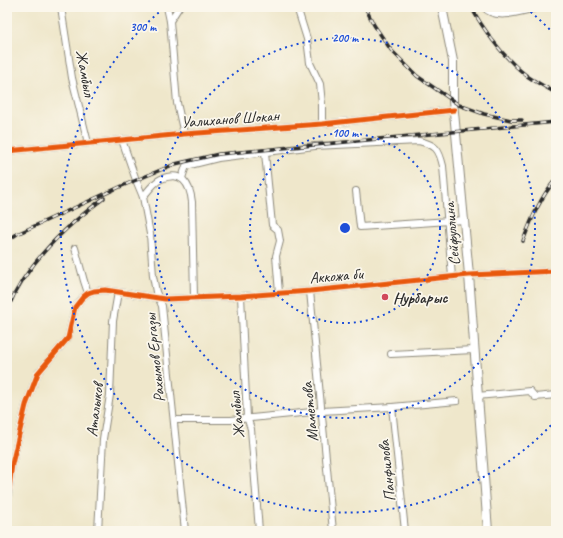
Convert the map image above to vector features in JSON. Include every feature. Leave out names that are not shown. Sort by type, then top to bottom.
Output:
[{"type":"main road","name":"Сейфуллина","points":[[442,7],[453,61],[454,110],[469,276],[488,531]]},
{"type":"street","name":"Жамбыл","points":[[61,7],[72,78],[88,143]]},
{"type":"street","points":[[167,7],[170,21],[177,103],[184,134]]},
{"type":"street","points":[[170,21],[179,7]]},
{"type":"street","points":[[297,7],[307,39],[310,63],[320,84],[322,124]]},
{"type":"street","points":[[484,7],[487,11],[501,16],[540,7]]},
{"type":"street","name":"Уалиханов Шокан","points":[[7,151],[184,134],[322,124],[454,110]]},
{"type":"street","name":"Рахымов Ергазы","points":[[122,140],[143,197],[150,234],[153,276],[156,292],[162,306],[185,531]]},
{"type":"street","points":[[182,178],[186,166],[218,158],[315,146],[419,140],[430,143],[440,152],[443,166],[452,277]]},
{"type":"street","points":[[7,146],[7,151]]},
{"type":"street","points":[[265,153],[272,225],[278,230],[280,241],[276,256],[279,293]]},
{"type":"street","points":[[143,197],[160,179],[171,176],[182,178],[190,187],[194,298]]},
{"type":"street","points":[[356,191],[360,228],[464,220]]},
{"type":"street","points":[[7,505],[12,464],[24,412],[38,373],[68,338],[75,307],[82,297],[88,293],[75,248]]},
{"type":"street","name":"Аккожа би","points":[[88,293],[105,290],[165,299],[240,296],[310,291],[452,277],[556,270]]},
{"type":"street","name":"Маметова","points":[[310,291],[334,531]]},
{"type":"street","name":"Аталыков","points":[[98,531],[102,439],[110,395],[113,321],[118,292]]},
{"type":"street","name":"Жамбыл","points":[[240,296],[247,417],[250,429],[259,531]]},
{"type":"street","points":[[391,354],[474,350]]},
{"type":"street","points":[[477,396],[530,391],[535,397],[556,395]]},
{"type":"street","points":[[174,420],[231,420],[247,417],[457,401]]},
{"type":"street","name":"Панфилова","points":[[392,407],[405,531]]},
{"type":"railway","points":[[365,7],[374,25],[391,50],[417,76],[459,105],[484,114],[511,120],[522,120]]},
{"type":"railway","points":[[471,7],[482,26],[503,53],[527,76],[556,93]]},
{"type":"railway","points":[[7,241],[17,234],[122,186],[175,164],[219,154],[556,122]]},
{"type":"railway","points":[[523,241],[533,216],[550,186],[556,179]]},
{"type":"railway","points":[[7,310],[24,277],[48,248],[75,221],[104,198]]},
{"type":"cycle path","points":[[7,151],[184,134],[322,124],[454,110]]},
{"type":"cycle path","points":[[7,505],[12,464],[26,405],[38,373],[68,338],[75,307],[88,293],[105,290],[165,299],[241,296],[310,291],[469,275],[556,271]]},
{"type":"place","name":"Нурбарыс","points":[[385,297]]}]
